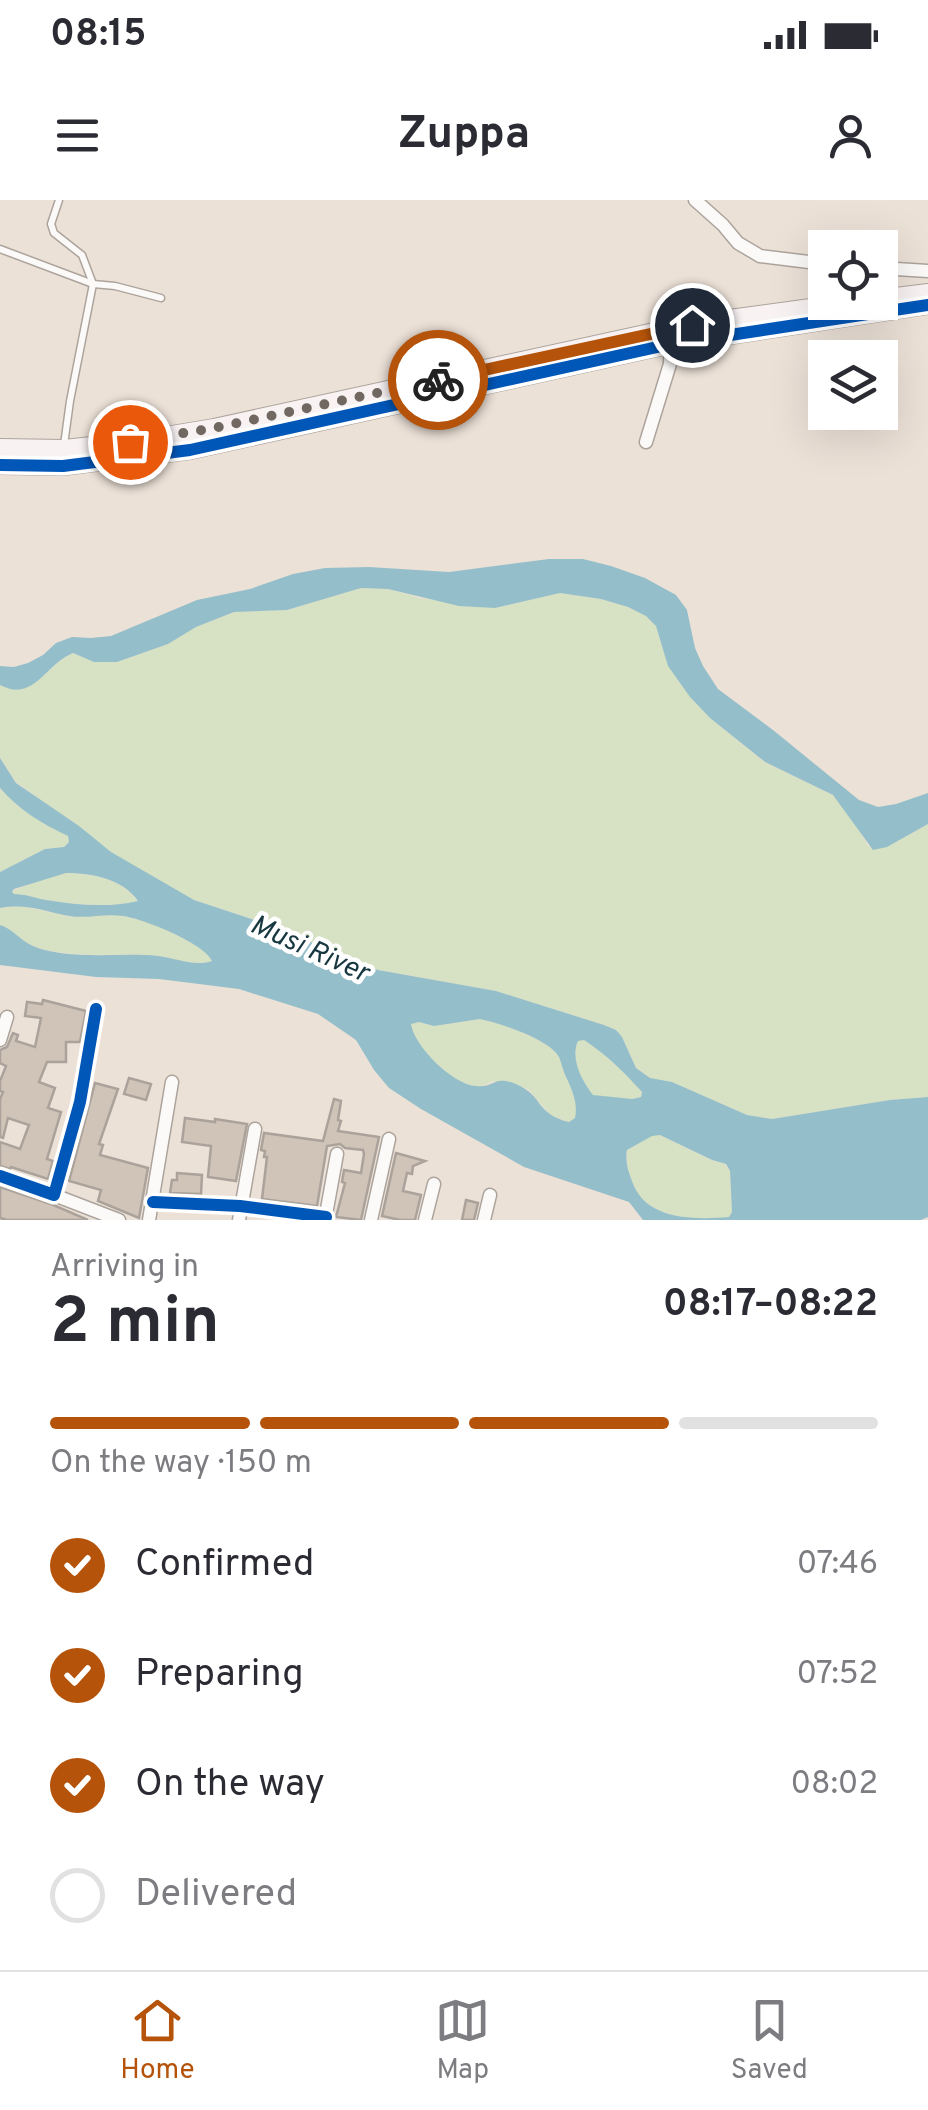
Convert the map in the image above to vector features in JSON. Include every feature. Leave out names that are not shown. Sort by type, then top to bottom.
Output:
[{"type":"street","points":[[695,200],[738,243],[760,256],[808,262]]},
{"type":"street","points":[[898,269],[928,271]]},
{"type":"street","points":[[898,296],[928,292]]},
{"type":"street","points":[[0,465],[63,457],[190,450],[671,337],[928,306]]},
{"type":"street","points":[[671,337],[715,321],[808,308]]},
{"type":"street","points":[[646,442],[670,364],[671,337]]},
{"type":"street","points":[[0,448],[63,457]]},
{"type":"street","points":[[54,1195],[80,1102],[96,1009]]},
{"type":"street","points":[[0,1040],[7,1017]]},
{"type":"street","points":[[149,1220],[172,1082]]},
{"type":"street","points":[[239,1213],[256,1129]]},
{"type":"street","points":[[370,1220],[388,1139]]},
{"type":"street","points":[[153,1202],[326,1219],[337,1154]]},
{"type":"street","points":[[0,1176],[119,1220]]},
{"type":"street","points":[[425,1220],[434,1184]]},
{"type":"street","points":[[484,1220],[490,1195]]},
{"type":"lane","points":[[59,200],[51,224],[54,233],[82,255],[93,284],[63,457]]},
{"type":"lane","points":[[0,249],[93,284],[162,298]]},
{"type":"green space","points":[[361,588],[495,608],[560,593],[628,607],[656,626],[690,697],[710,718],[764,762],[833,795],[868,846],[887,847],[928,824],[928,1097],[772,1119],[747,1115],[672,1082],[650,1079],[636,1068],[622,1037],[604,1025],[496,991],[378,970],[267,924],[194,900],[111,852],[16,782],[0,758],[0,685],[12,689],[31,686],[73,653],[94,662],[117,662],[168,644],[196,627],[234,612],[287,610]]},
{"type":"green space","points":[[0,788],[16,805],[68,836],[69,842],[64,847],[45,849],[0,872]]},
{"type":"green space","points":[[66,873],[106,879],[124,888],[138,902],[81,904],[13,894],[12,891],[37,881]]},
{"type":"green space","points":[[17,905],[72,917],[120,915],[157,925],[208,951],[212,961],[47,950],[29,944],[0,925],[0,908]]},
{"type":"green space","points":[[480,1019],[523,1033],[554,1050],[573,1093],[576,1118],[569,1122],[551,1116],[528,1089],[492,1081],[475,1087],[461,1082],[425,1051],[410,1024],[434,1026]]},
{"type":"green space","points":[[584,1040],[622,1071],[642,1092],[641,1097],[593,1096],[576,1063],[578,1041]]},
{"type":"green space","points":[[652,1135],[725,1164],[730,1171],[729,1218],[672,1215],[648,1204],[638,1194],[628,1169],[628,1150]]},
{"type":"water","points":[[549,559],[583,559],[611,566],[676,595],[687,610],[703,666],[718,689],[859,800],[878,807],[928,793],[928,824],[887,847],[873,850],[833,795],[765,762],[710,718],[668,666],[656,626],[646,616],[601,599],[560,593],[495,608],[459,606],[388,589],[361,588],[287,610],[234,612],[196,627],[168,644],[117,662],[94,662],[73,653],[31,686],[12,689],[0,685],[0,666],[28,663],[56,643],[72,637],[111,636],[197,600],[250,589],[293,574],[325,568],[369,567],[449,572]]},
{"type":"water","name":"Musi River","points":[[0,758],[16,783],[111,852],[194,900],[267,924],[378,970],[496,991],[604,1025],[616,1030],[636,1068],[650,1078],[672,1082],[747,1115],[772,1119],[928,1097],[928,1217],[643,1220],[629,1202],[524,1167],[421,1109],[389,1088],[356,1040],[318,1014],[239,989],[0,965],[0,925],[47,951],[212,961],[186,940],[133,918],[76,917],[27,907],[0,908],[0,872],[45,849],[64,847],[69,842],[68,836],[31,815],[0,788]],"holes":[[[66,873],[86,874],[115,882],[138,901],[70,903],[14,894],[14,889]],[[480,1019],[545,1044],[559,1057],[574,1098],[575,1118],[569,1122],[558,1119],[527,1090],[511,1082],[476,1086],[446,1072],[419,1043],[411,1024],[434,1026]],[[584,1040],[615,1064],[642,1092],[641,1097],[593,1095],[576,1062],[578,1041]],[[660,1135],[726,1164],[730,1171],[729,1217],[672,1215],[648,1204],[638,1194],[626,1154],[652,1136]]]},
{"type":"building","points":[[43,1000],[86,1011],[80,1042],[66,1042],[66,1062],[47,1062],[39,1082],[55,1088],[48,1108],[61,1112],[47,1159],[53,1161],[48,1179],[0,1166],[0,1142],[20,1149],[29,1125],[8,1118],[3,1138],[0,1137],[0,1081],[6,1066],[0,1063],[0,1050],[7,1047],[13,1033],[18,1035],[16,1041],[35,1047],[41,1018],[25,1016],[27,1002],[42,1004]]},
{"type":"building","points":[[129,1078],[151,1084],[146,1100],[124,1094]]},
{"type":"building","points":[[95,1083],[118,1089],[99,1144],[103,1145],[100,1155],[148,1168],[139,1218],[98,1201],[101,1190],[69,1181]]},
{"type":"building","points":[[334,1099],[341,1101],[338,1131],[379,1137],[361,1220],[336,1217],[345,1183],[344,1170],[361,1173],[364,1154],[363,1150],[340,1144],[327,1146],[317,1206],[262,1199],[267,1157],[261,1150],[264,1133],[323,1141]]},
{"type":"building","points":[[185,1118],[247,1124],[236,1181],[208,1177],[211,1146],[182,1142]]},
{"type":"building","points":[[396,1153],[425,1161],[413,1166],[412,1174],[407,1173],[403,1191],[421,1195],[415,1220],[382,1216]]},
{"type":"building","points":[[177,1173],[202,1175],[201,1194],[170,1193]]},
{"type":"building","points":[[0,1187],[51,1204],[88,1220],[0,1218]]},
{"type":"building","points":[[466,1200],[478,1203],[474,1220],[462,1220]]},
{"type":"cycle path","points":[[0,465],[63,466],[190,450],[671,344],[928,305]]},
{"type":"cycle path","points":[[0,1176],[54,1195],[80,1102],[96,1009]]},
{"type":"cycle path","points":[[153,1202],[240,1206],[326,1217]]},
{"type":"way so far","points":[[130,442],[438,380]]},
{"type":"route","points":[[438,380],[692,325]]}]
